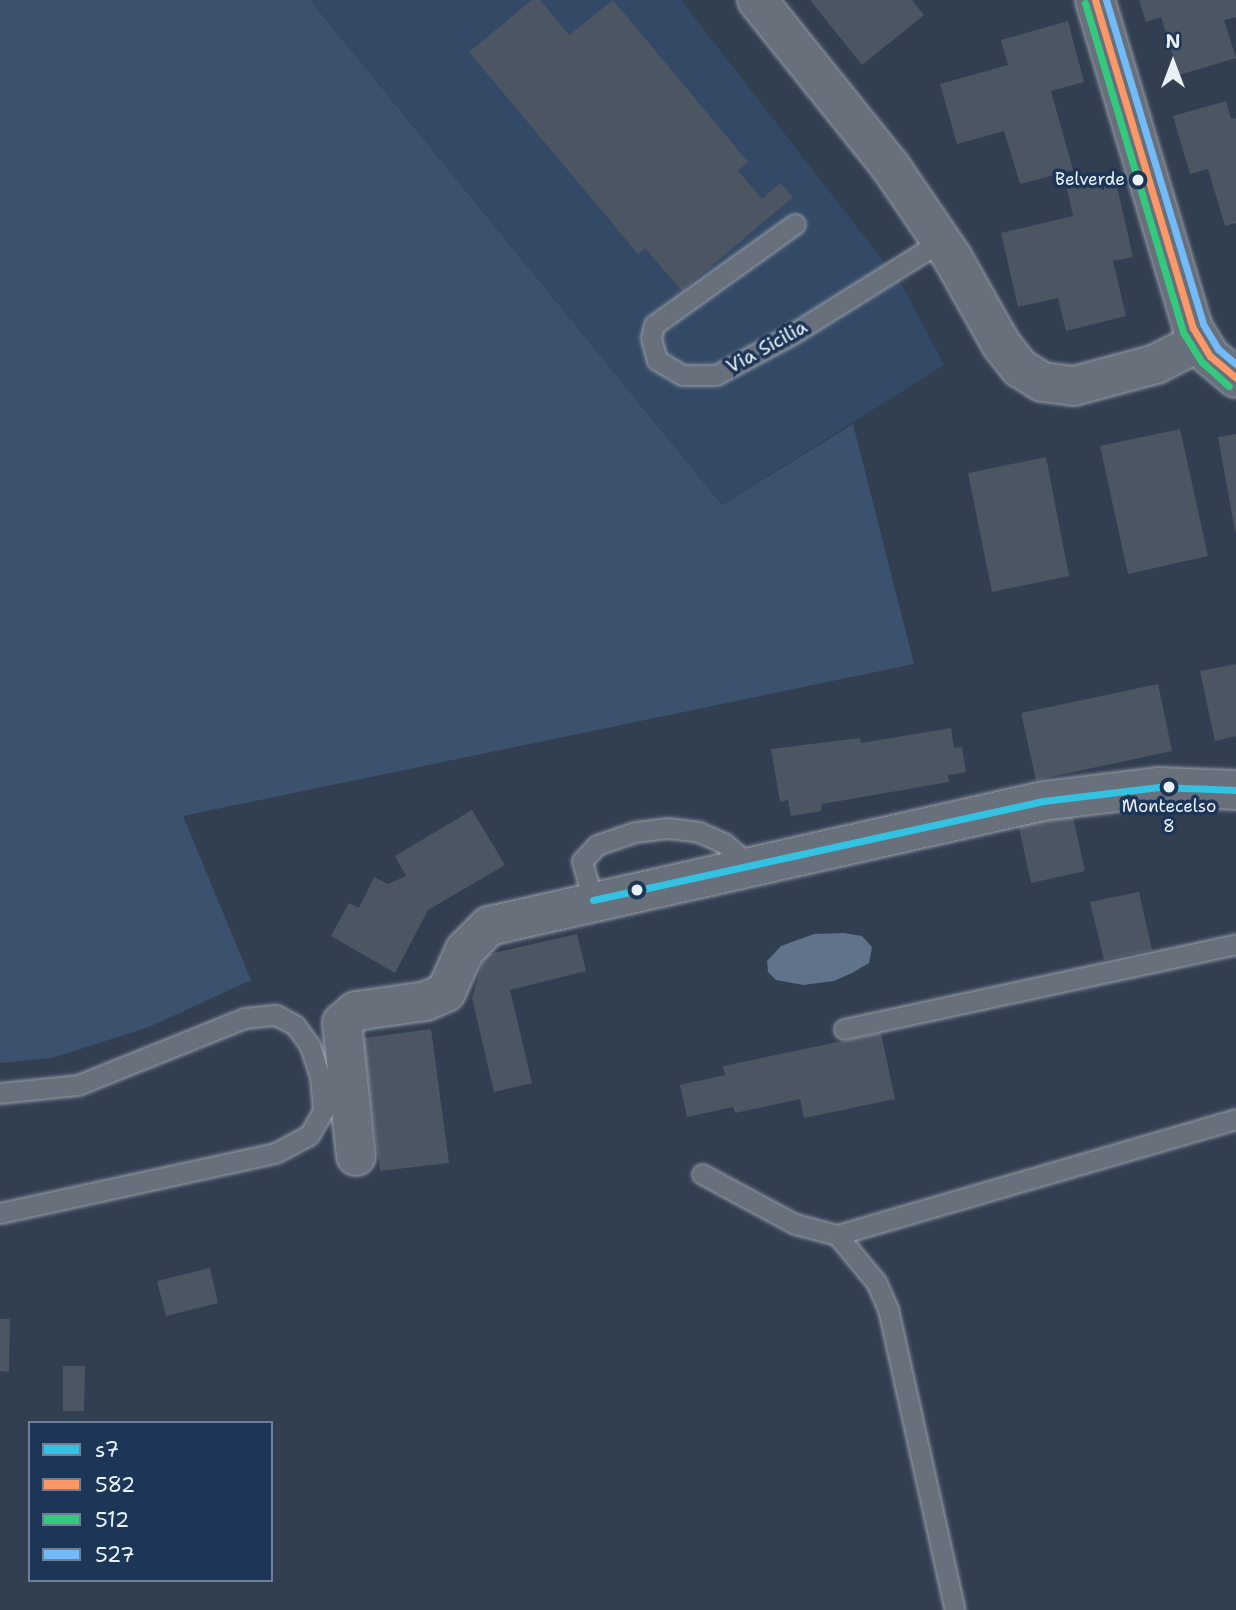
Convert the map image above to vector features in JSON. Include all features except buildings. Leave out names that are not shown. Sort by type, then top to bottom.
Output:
[{"type":"street","points":[[757,0],[890,166],[942,241],[1000,344],[1020,368],[1042,382],[1083,384],[1156,364],[1199,342]]},
{"type":"street","points":[[1095,0],[1199,342],[1236,379]]},
{"type":"street","points":[[356,1156],[341,1037],[346,1018],[356,1011],[426,1001],[446,992],[465,950],[489,926],[749,864],[1071,796],[1191,786],[1236,790]]},
{"type":"lane","name":"Via Sicilia","points":[[794,224],[654,325],[651,338],[657,360],[682,375],[716,374],[794,334],[942,241]]},
{"type":"lane","points":[[593,900],[582,861],[597,845],[635,832],[668,828],[699,832],[724,843],[749,864]]},
{"type":"lane","points":[[844,1029],[1236,944]]},
{"type":"lane","points":[[0,1093],[78,1085],[245,1018],[275,1015],[295,1025],[310,1046],[320,1077],[323,1111],[309,1135],[275,1153],[0,1213]]},
{"type":"lane","points":[[702,1174],[795,1224],[837,1235],[1236,1119]]},
{"type":"lane","points":[[837,1235],[876,1282],[888,1309],[955,1610]]},
{"type":"shaded area","points":[[0,0],[310,0],[722,505],[853,424],[914,664],[183,816],[251,980],[149,1027],[52,1058],[0,1063]]},
{"type":"shaded area","points":[[310,0],[681,0],[902,285],[944,365],[722,505]]},
{"type":"shaded area","points":[[844,933],[862,936],[872,947],[869,963],[852,973],[834,981],[803,985],[776,980],[768,972],[767,961],[781,946],[814,934]]},
{"type":"transit line","name":"582","points":[[1095,0],[1193,328],[1210,356],[1236,378]]},
{"type":"transit line","name":"527","points":[[1106,0],[1203,324],[1218,349],[1236,364]]},
{"type":"transit line","name":"512","points":[[1085,3],[1183,332],[1202,362],[1229,386]]},
{"type":"transit line","name":"s7","points":[[593,900],[1043,801],[1159,787],[1236,790]]},
{"type":"place","name":"Belverde","points":[[1138,180]]},
{"type":"place","name":"Montecelso 8","points":[[1169,787]]}]
